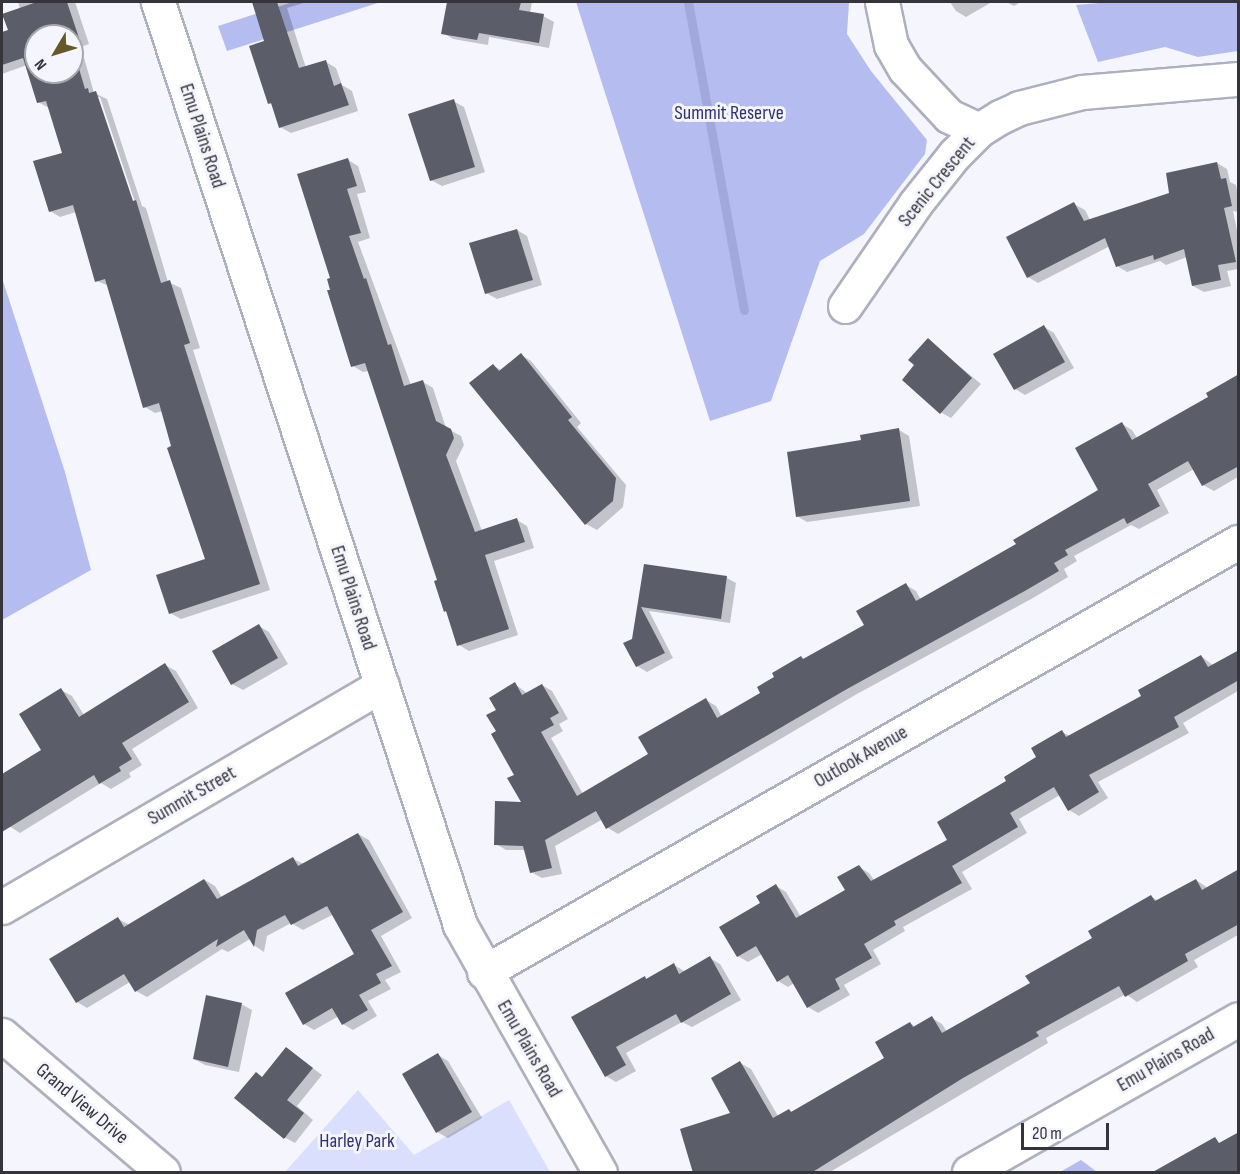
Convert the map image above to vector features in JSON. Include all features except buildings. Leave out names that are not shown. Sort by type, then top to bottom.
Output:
[{"type":"street","name":"Emu Plains Road","points":[[158,2],[460,925],[484,972],[600,1173]]},
{"type":"street","points":[[882,2],[891,45],[905,69],[949,116],[979,130]]},
{"type":"street","name":"Scenic Crescent","points":[[845,306],[915,204],[954,155],[979,130],[1019,108],[1082,92],[1239,79]]},
{"type":"street","name":"Outlook Avenue","points":[[484,972],[1239,542]]},
{"type":"street","name":"Summit Street","points":[[2,908],[382,685]]},
{"type":"street","name":"Emu Plains Road","points":[[969,1173],[1239,1018]]},
{"type":"street","name":"Grand View Drive","points":[[2,1035],[163,1173]]},
{"type":"green space","points":[[293,2],[381,2],[227,51],[218,26]]},
{"type":"green space","name":"Summit Reserve","points":[[576,2],[849,2],[847,34],[871,71],[927,140],[925,154],[864,234],[820,261],[771,401],[710,421]]},
{"type":"green space","points":[[1111,2],[1238,2],[1238,51],[1198,57],[1165,47],[1098,62],[1076,5]]},
{"type":"green space","points":[[2,278],[65,472],[91,570],[2,620]]},
{"type":"green space","name":"Harley Park","points":[[358,1090],[414,1155],[509,1100],[550,1172],[285,1172]]},
{"type":"green space","points":[[1081,1160],[1097,1172],[1060,1172]]},
{"type":"waterway","points":[[688,2],[744,310]]}]
